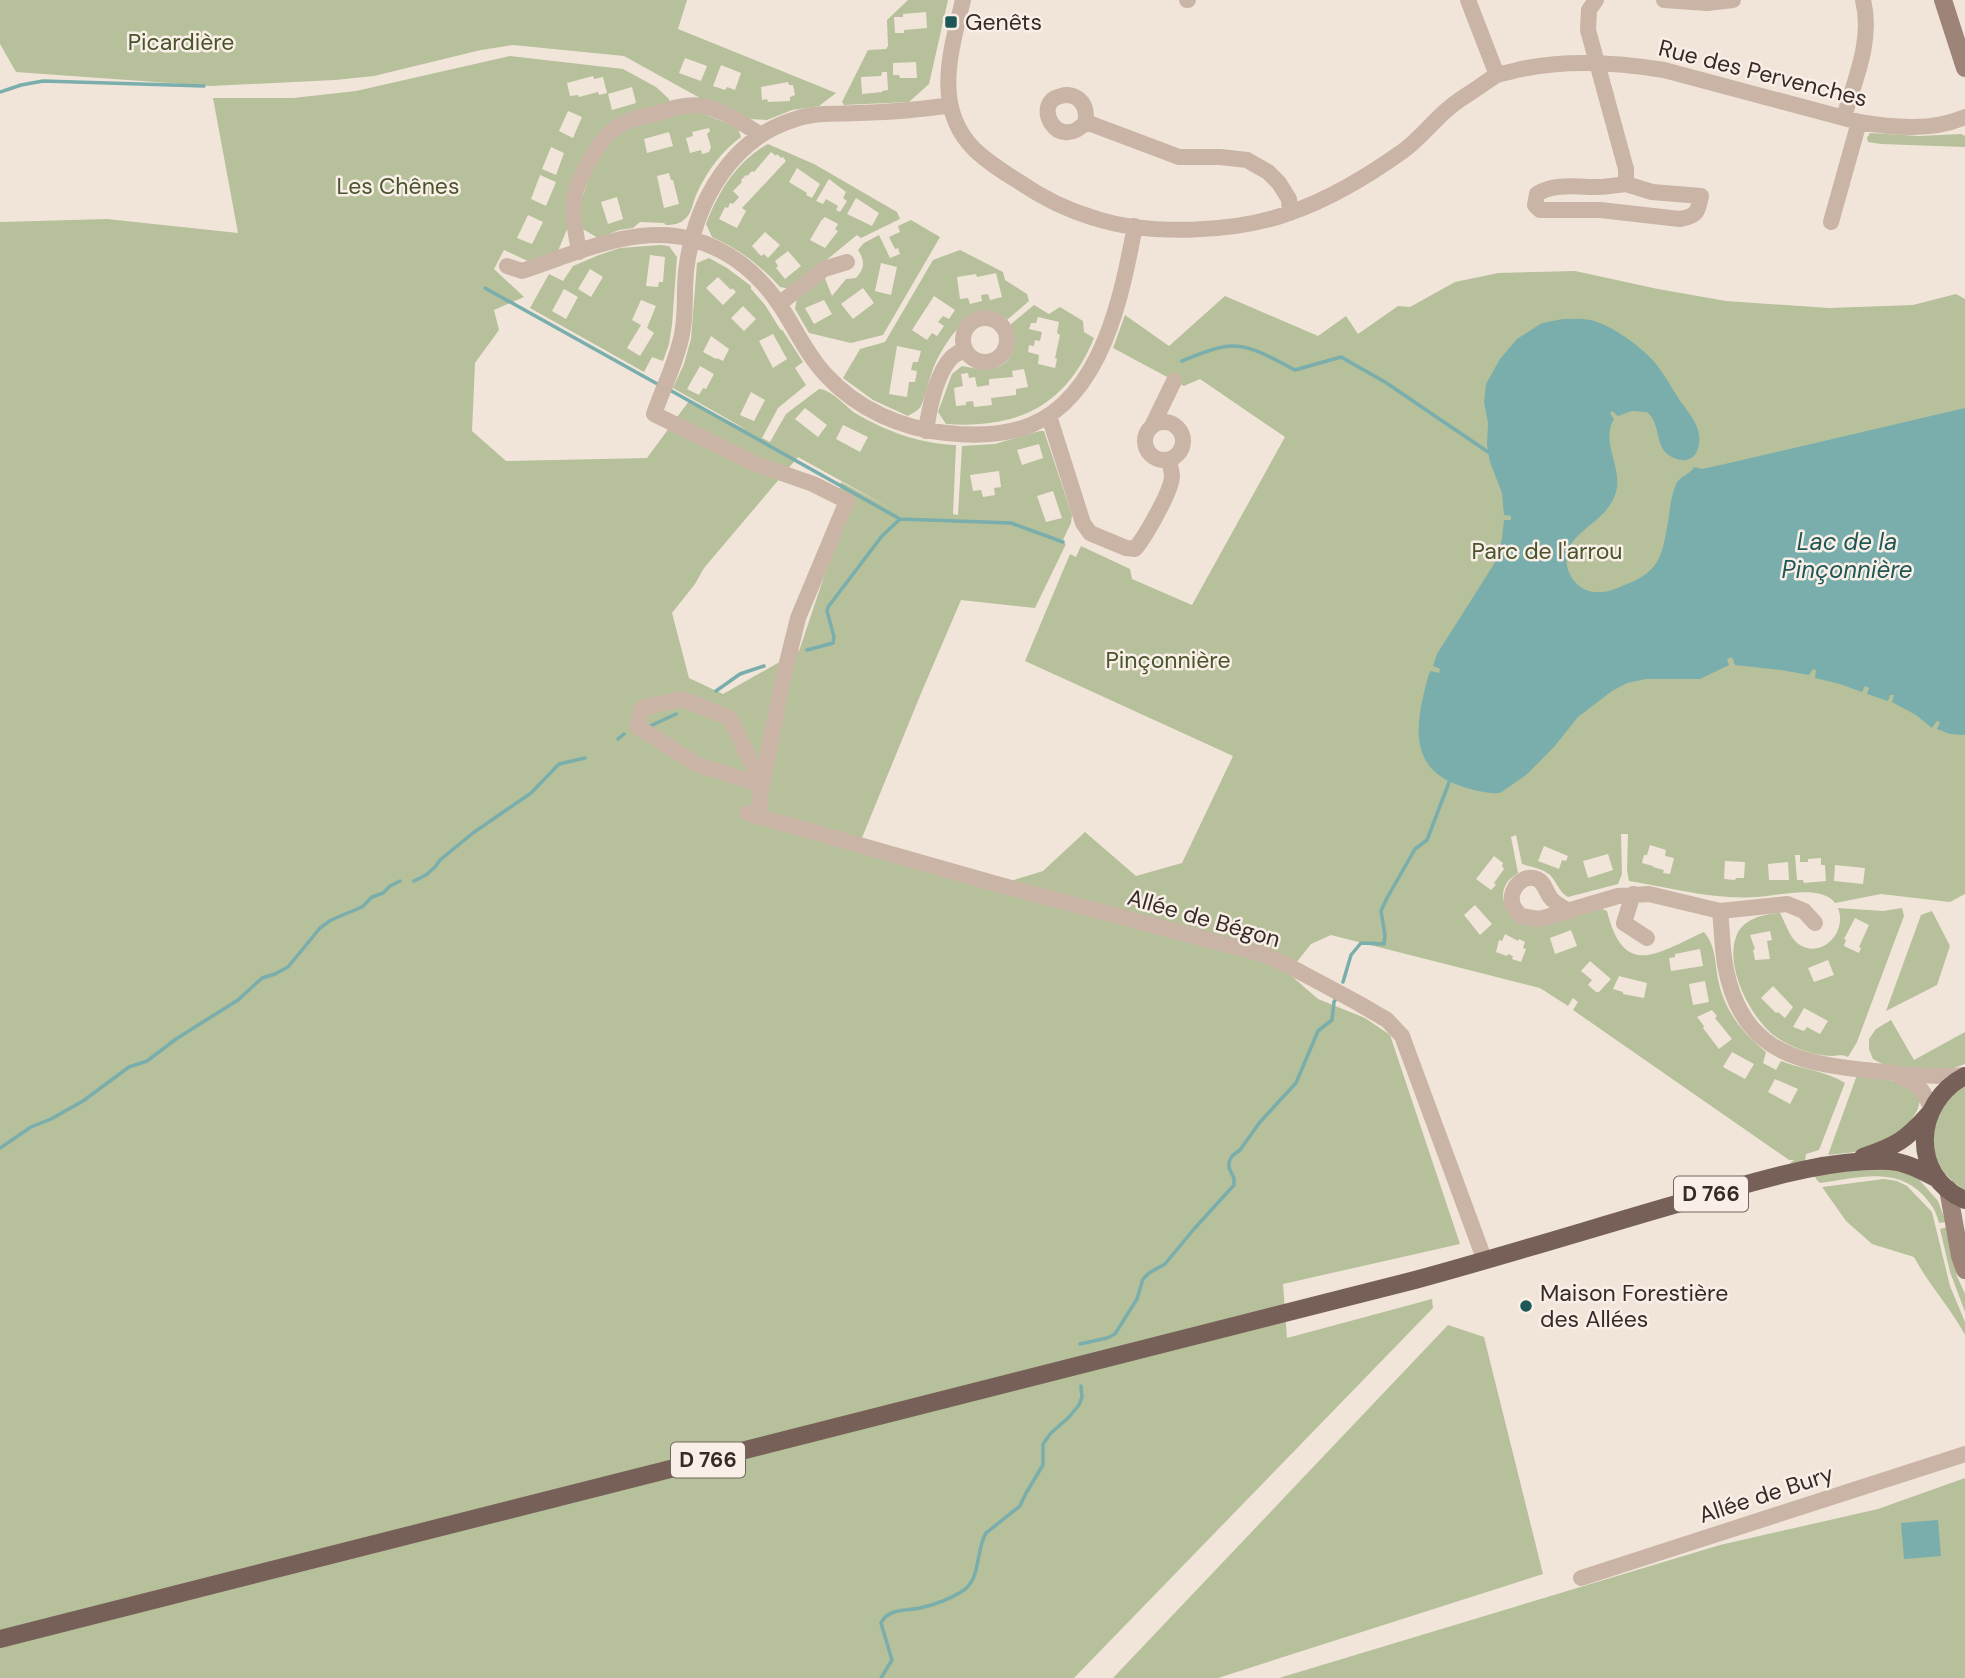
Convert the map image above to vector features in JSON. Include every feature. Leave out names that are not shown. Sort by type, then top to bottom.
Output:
[{"type":"main road","points":[[1943,1184],[1930,1164],[1925,1147],[1925,1130],[1930,1111],[1946,1088],[1965,1076]]},
{"type":"main road","name":"D 766","points":[[1840,1165],[1901,1142],[1930,1111]]},
{"type":"main road","name":"D 766","points":[[0,1639],[1485,1261],[1612,1222],[1811,1169],[1876,1161],[1905,1163],[1965,1200]]},
{"type":"street","name":"Rue des Pervenches","points":[[962,0],[950,54],[947,83],[950,105],[967,140],[976,150],[1026,187],[1066,208],[1096,219],[1135,226],[1172,230],[1214,229],[1258,222],[1290,213],[1353,184],[1381,166],[1406,149],[1450,107],[1497,75],[1540,65],[1598,63],[1677,72],[1884,126],[1945,124],[1965,117]]},
{"type":"street","points":[[1468,0],[1497,75]]},
{"type":"street","points":[[1596,0],[1589,10],[1587,21],[1626,169],[1630,213]]},
{"type":"street","points":[[1664,0],[1707,3],[1733,0]]},
{"type":"street","points":[[1831,222],[1865,43],[1863,0]]},
{"type":"street","points":[[1943,0],[1965,68]]},
{"type":"street","points":[[579,252],[573,204],[578,185],[587,164],[601,144],[611,131],[622,123],[691,105],[704,106],[761,135]]},
{"type":"street","points":[[762,785],[783,679],[799,618],[847,501],[813,484],[756,464],[654,414],[683,331],[686,268],[691,239],[708,196],[719,177],[745,146],[775,127],[797,118],[826,114],[911,111],[950,105]]},
{"type":"street","points":[[1086,122],[1179,157],[1247,160],[1268,172],[1279,183],[1289,199],[1290,213]]},
{"type":"street","points":[[1629,185],[1652,192],[1701,196],[1699,209],[1692,217],[1681,219],[1600,210],[1540,210],[1535,205],[1536,194],[1554,187],[1629,185]]},
{"type":"street","points":[[507,266],[522,271],[617,240],[639,236],[691,239],[718,249],[740,262],[758,278],[779,304],[826,375],[863,406],[884,417],[926,431],[984,434],[1029,425],[1049,415],[1065,402],[1094,365],[1108,331],[1128,262],[1135,226]]},
{"type":"street","points":[[779,304],[824,269],[847,262]]},
{"type":"street","points":[[926,431],[929,410],[943,371],[952,357],[964,349]]},
{"type":"street","points":[[1153,424],[1167,421],[1179,427],[1185,440],[1181,453],[1169,460],[1155,458],[1146,448],[1145,435],[1174,381]]},
{"type":"street","points":[[1049,415],[1083,523],[1090,533],[1126,548],[1135,549],[1142,542],[1168,492],[1172,478],[1169,460]]},
{"type":"street","points":[[682,699],[730,718],[762,785],[696,764],[638,726],[642,708],[682,699]]},
{"type":"street","name":"Allée de Bégon","points":[[762,785],[752,815],[987,882],[1262,954],[1289,965],[1387,1020],[1402,1036],[1485,1261]]},
{"type":"street","points":[[1633,894],[1624,923],[1647,938]]},
{"type":"street","points":[[1568,911],[1618,896],[1649,894],[1720,911],[1787,904],[1804,911],[1815,923]]},
{"type":"street","points":[[1720,911],[1725,965],[1738,1007],[1756,1032],[1772,1046],[1802,1060],[1829,1065],[1944,1077],[1965,1076]]},
{"type":"street","points":[[1881,1071],[1918,1085],[1924,1091],[1930,1111]]},
{"type":"street","points":[[1943,1184],[1965,1270]]},
{"type":"street","name":"Allée de Bury","points":[[1581,1578],[1965,1454]]},
{"type":"green space","name":"Picardière","points":[[0,0],[687,0],[678,29],[836,93],[819,106],[792,110],[767,120],[748,119],[700,98],[624,56],[513,45],[374,76],[211,86],[16,72],[0,44]],"holes":[[[685,58],[707,66],[701,81],[679,73]],[[721,65],[741,73],[735,90],[713,86]],[[788,82],[793,85],[795,95],[790,97],[790,101],[768,102],[767,99],[762,100],[761,87]]]},
{"type":"green space","points":[[908,0],[948,0],[929,84],[909,102],[844,105],[842,102],[868,50],[886,49],[888,46],[887,20]],"holes":[[[926,12],[927,28],[895,33],[894,17]],[[916,62],[917,78],[900,78],[899,75],[893,75],[893,63]],[[882,72],[887,72],[888,90],[862,94],[861,77],[881,76]]]},
{"type":"green space","points":[[510,56],[623,69],[656,87],[669,99],[670,104],[610,125],[558,251],[530,262],[504,250],[494,269],[524,297],[494,310],[499,330],[475,363],[472,431],[506,461],[647,458],[689,401],[747,430],[673,388],[691,339],[697,263],[709,258],[751,286],[803,362],[795,368],[806,385],[778,408],[762,438],[770,442],[786,414],[819,389],[824,390],[855,413],[891,431],[930,442],[956,445],[953,514],[958,515],[962,446],[995,444],[1044,431],[1072,515],[1063,540],[1050,536],[1066,544],[1035,608],[961,600],[859,845],[1001,884],[1043,871],[1085,832],[1136,876],[1182,863],[1233,756],[1025,661],[1070,554],[1076,557],[1081,546],[1130,569],[1132,579],[1192,605],[1285,437],[1200,379],[1184,386],[1113,348],[1125,315],[1169,346],[1225,296],[1318,336],[1346,316],[1358,334],[1398,306],[1410,307],[1455,282],[1498,273],[1575,271],[1726,301],[1829,308],[1913,305],[1956,294],[1965,299],[1965,894],[1950,902],[1881,894],[1835,903],[1828,897],[1810,892],[1757,897],[1693,893],[1629,881],[1628,834],[1621,834],[1622,874],[1618,884],[1568,897],[1547,873],[1522,864],[1516,835],[1511,837],[1518,873],[1507,883],[1503,894],[1505,906],[1513,919],[1600,908],[1607,911],[1614,933],[1623,946],[1633,954],[1644,955],[1657,953],[1704,932],[1713,949],[1718,979],[1729,1011],[1749,1037],[1766,1052],[1763,1063],[1776,1070],[1781,1061],[1845,1083],[1819,1150],[1806,1154],[1805,1161],[1789,1164],[1794,1160],[1789,1160],[1573,1010],[1578,1002],[1573,998],[1568,1006],[1540,988],[1331,935],[1311,944],[1288,973],[1318,999],[1365,1018],[1390,1035],[1460,1244],[1283,1284],[1287,1338],[1432,1299],[1433,1308],[1074,1678],[0,1678],[0,222],[107,219],[238,233],[213,98],[293,98],[356,91]],"holes":[[[593,76],[594,79],[603,77],[607,93],[599,95],[598,92],[579,97],[570,96],[567,83]],[[632,87],[636,103],[612,110],[608,94]],[[568,111],[582,117],[573,138],[559,131]],[[551,147],[564,153],[556,175],[542,169]],[[540,175],[556,182],[546,206],[531,199]],[[528,215],[543,222],[532,244],[517,238]],[[718,277],[731,290],[732,288],[736,292],[723,305],[706,288]],[[743,306],[756,319],[744,331],[731,318]],[[773,334],[787,359],[773,368],[759,341]],[[711,336],[729,349],[723,361],[703,352]],[[700,366],[714,374],[706,389],[703,388],[699,395],[687,389]],[[751,392],[765,400],[754,421],[740,415]],[[805,408],[827,425],[818,437],[795,419]],[[843,425],[868,437],[860,452],[836,439]],[[1039,444],[1043,458],[1022,465],[1017,450]],[[798,457],[890,508],[841,482],[834,547],[799,651],[723,694],[689,678],[672,613],[704,568]],[[999,471],[1001,487],[994,488],[995,495],[983,497],[981,490],[973,491],[970,475]],[[1053,491],[1062,518],[1046,522],[1037,496]],[[1650,845],[1666,850],[1665,856],[1674,858],[1670,874],[1642,863]],[[1544,846],[1568,856],[1566,861],[1562,860],[1559,869],[1538,861]],[[1608,854],[1613,870],[1588,878],[1583,861]],[[1795,855],[1800,855],[1800,862],[1821,858],[1821,865],[1825,865],[1826,881],[1804,883],[1803,880],[1797,880]],[[1494,856],[1503,863],[1504,869],[1494,883],[1496,885],[1491,890],[1476,879]],[[1725,861],[1745,862],[1744,878],[1724,879]],[[1788,862],[1789,880],[1769,880],[1768,864]],[[1835,865],[1865,868],[1863,884],[1834,881]],[[1475,905],[1492,924],[1480,935],[1464,915]],[[1571,930],[1577,946],[1555,954],[1550,938]],[[1505,934],[1525,942],[1523,948],[1526,949],[1521,962],[1512,959],[1513,956],[1496,952],[1499,940],[1502,941]],[[1700,949],[1703,966],[1671,971],[1669,958],[1675,957],[1675,954]],[[1590,961],[1611,979],[1596,992],[1588,985],[1592,980],[1581,971]],[[1619,976],[1647,983],[1644,998],[1613,989]],[[1705,981],[1709,1002],[1693,1005],[1689,984]],[[1712,1010],[1732,1039],[1719,1049],[1697,1017]],[[1732,1052],[1754,1064],[1745,1079],[1723,1067]],[[1775,1079],[1798,1089],[1790,1104],[1768,1092]]]},
{"type":"green space","points":[[684,113],[702,113],[738,128],[741,137],[710,169],[690,213],[684,220],[669,225],[640,222],[633,228],[598,238],[581,228],[580,204],[590,175],[606,146],[625,129]],"holes":[[[709,128],[709,152],[702,154],[701,150],[690,153],[686,138],[693,136],[692,132]],[[669,132],[673,146],[647,153],[644,139]],[[669,173],[679,204],[664,208],[657,176]],[[617,197],[623,219],[608,224],[601,202]]]},
{"type":"green space","points":[[1870,133],[1919,136],[1961,134],[1965,136],[1965,147],[1881,144],[1868,142]]},
{"type":"green space","points":[[768,144],[814,164],[897,212],[900,219],[861,238],[857,235],[791,289],[780,287],[749,258],[712,237],[706,224],[730,178],[757,151]],"holes":[[[771,152],[786,161],[742,208],[746,211],[737,228],[719,219],[725,207],[728,208],[730,203],[733,204],[739,197],[733,191],[754,172]],[[797,168],[820,184],[812,198],[789,182]],[[829,179],[846,192],[843,198],[847,201],[840,212],[836,210],[838,206],[826,199],[823,204],[816,201]],[[856,198],[879,213],[872,226],[847,214]],[[825,217],[838,224],[835,229],[838,231],[825,248],[810,240]],[[765,232],[780,245],[768,258],[764,254],[761,256],[752,246]],[[788,251],[801,266],[785,279],[776,268],[778,266],[775,261]]]},
{"type":"green space","points":[[911,220],[940,237],[883,335],[851,343],[809,333],[795,309],[797,298],[824,276],[832,296],[846,279],[856,278],[863,264],[858,250],[864,243],[879,235],[890,258],[900,254],[889,237],[900,232],[898,226]],"holes":[[[881,263],[897,267],[891,295],[875,291]],[[863,288],[874,303],[853,319],[841,304]],[[824,300],[832,314],[814,324],[805,308]]]},
{"type":"green space","points":[[669,246],[677,257],[669,344],[663,361],[652,357],[644,372],[530,308],[549,274],[563,281],[573,266],[620,248]],"holes":[[[650,255],[665,257],[663,282],[659,282],[658,287],[646,286]],[[590,269],[603,277],[591,297],[578,289]],[[564,289],[578,297],[566,319],[552,311]],[[641,300],[656,306],[647,328],[654,333],[640,356],[627,348],[641,325],[632,320]]]},
{"type":"green space","points":[[960,250],[1003,272],[1005,280],[1027,294],[1029,301],[1007,320],[996,313],[985,312],[964,322],[940,354],[921,406],[908,416],[873,400],[843,378],[860,349],[885,342],[933,260]],"holes":[[[996,273],[1002,297],[990,300],[988,294],[981,295],[982,301],[970,304],[968,298],[960,299],[957,277]],[[934,296],[955,310],[949,319],[943,316],[938,322],[944,326],[937,336],[932,333],[927,340],[912,330]],[[897,346],[921,351],[918,362],[913,362],[911,370],[917,371],[915,382],[909,382],[907,397],[889,394]]]},
{"type":"green space","points":[[1034,305],[1049,314],[1060,307],[1083,321],[1084,332],[1094,338],[1069,381],[1054,396],[1036,408],[1017,417],[996,422],[946,424],[938,412],[952,374],[962,366],[987,369],[1004,364],[1014,346],[1010,325]],"holes":[[[1038,317],[1059,322],[1057,333],[1060,335],[1055,368],[1038,364],[1039,355],[1028,352],[1029,345],[1034,346],[1035,340],[1040,341],[1042,332],[1029,329]],[[1024,369],[1028,387],[1016,389],[1016,395],[991,398],[992,405],[974,407],[973,401],[956,406],[954,388],[963,386],[961,374],[968,373],[969,378],[975,377],[977,387],[989,385],[989,379],[1013,377],[1012,371]]]},
{"type":"green space","points":[[1838,908],[1883,911],[1902,908],[1904,916],[1857,1042],[1848,1057],[1825,1056],[1800,1050],[1772,1034],[1756,1015],[1742,990],[1733,949],[1739,931],[1748,922],[1780,913],[1797,943],[1815,949],[1830,942],[1839,927]],"holes":[[[1855,918],[1869,925],[1859,953],[1844,946],[1844,939]],[[1770,931],[1772,940],[1767,941],[1770,959],[1755,960],[1755,949],[1750,935]],[[1828,960],[1834,975],[1814,982],[1808,968]],[[1773,986],[1793,1007],[1785,1018],[1761,998]],[[1804,1008],[1828,1021],[1820,1034],[1807,1027],[1804,1031],[1793,1027]]]},
{"type":"green space","points":[[1932,911],[1950,946],[1937,985],[1886,1011],[1921,915]]},
{"type":"green space","points":[[1891,1020],[1914,1060],[1965,1032],[1965,1064],[1948,1070],[1884,1065],[1873,1059],[1869,1039],[1876,1029]]},
{"type":"green space","points":[[1857,1075],[1907,1083],[1922,1095],[1917,1111],[1902,1133],[1864,1151],[1828,1155]]},
{"type":"green space","points":[[1965,1086],[1965,1190],[1944,1172],[1936,1157],[1933,1140],[1935,1125],[1942,1108],[1951,1096]]},
{"type":"green space","points":[[1879,1165],[1915,1175],[1938,1201],[1946,1222],[1939,1223],[1933,1208],[1923,1195],[1901,1180],[1875,1176],[1820,1183],[1815,1176]]},
{"type":"green space","points":[[1884,1179],[1907,1186],[1932,1212],[1950,1286],[1965,1322],[1965,1335],[1914,1257],[1872,1244],[1846,1221],[1822,1187]]},
{"type":"green space","points":[[1947,1227],[1957,1276],[1965,1294],[1965,1312],[1950,1272],[1940,1229]]},
{"type":"green space","points":[[1448,1325],[1484,1337],[1543,1574],[1218,1678],[1113,1678]]},
{"type":"green space","points":[[1965,1478],[1965,1678],[1279,1678],[1720,1545],[1878,1509]]},
{"type":"water","name":"Lac de la Pinçonnière","points":[[1563,319],[1598,322],[1617,331],[1643,351],[1656,364],[1693,419],[1699,434],[1696,454],[1687,460],[1680,460],[1666,453],[1660,443],[1655,423],[1647,412],[1632,411],[1618,416],[1612,411],[1610,413],[1614,419],[1609,436],[1617,474],[1616,492],[1606,511],[1576,538],[1567,554],[1567,566],[1572,577],[1577,584],[1589,591],[1607,591],[1628,584],[1649,572],[1656,564],[1663,545],[1676,484],[1694,467],[1702,469],[1725,464],[1965,408],[1965,735],[1950,734],[1937,729],[1940,722],[1937,721],[1932,728],[1916,715],[1892,702],[1894,695],[1890,695],[1888,701],[1867,694],[1869,688],[1865,686],[1862,692],[1815,678],[1816,670],[1813,669],[1809,675],[1735,665],[1732,657],[1727,659],[1729,665],[1700,679],[1646,679],[1627,683],[1612,691],[1578,717],[1554,747],[1526,775],[1500,793],[1488,793],[1453,783],[1427,763],[1421,750],[1419,721],[1429,674],[1431,671],[1439,673],[1440,669],[1433,666],[1437,654],[1494,564],[1502,539],[1504,520],[1511,520],[1511,516],[1504,515],[1502,493],[1490,462],[1484,402],[1486,384],[1500,359],[1517,339],[1542,323]]},
{"type":"water","points":[[1938,1520],[1941,1556],[1904,1559],[1901,1523]]},
{"type":"waterway","points":[[0,92],[43,81],[204,86]]},
{"type":"waterway","points":[[485,288],[661,386]]},
{"type":"waterway","points":[[1182,361],[1213,349],[1233,346],[1260,352],[1295,370],[1341,357],[1385,382],[1491,454]]},
{"type":"waterway","points":[[668,389],[900,519],[1011,523],[1063,542]]},
{"type":"waterway","points":[[807,650],[833,643],[828,607],[882,536],[900,519]]},
{"type":"waterway","points":[[716,691],[740,674],[764,666]]},
{"type":"waterway","points":[[648,727],[676,714]]},
{"type":"waterway","points":[[618,739],[624,734]]},
{"type":"waterway","points":[[414,881],[426,875],[473,833],[531,793],[559,764],[585,758]]},
{"type":"waterway","points":[[1343,982],[1351,955],[1361,943],[1384,944],[1381,911],[1415,849],[1427,840],[1450,780]]},
{"type":"waterway","points":[[0,1148],[31,1127],[83,1101],[129,1067],[147,1061],[176,1039],[238,1000],[262,978],[288,967],[320,928],[331,920],[362,907],[372,897],[400,881]]},
{"type":"waterway","points":[[1080,1344],[1115,1334],[1137,1299],[1143,1279],[1165,1264],[1234,1185],[1229,1168],[1232,1156],[1296,1083],[1318,1031],[1332,1020],[1337,997]]},
{"type":"waterway","points":[[881,1678],[892,1660],[881,1623],[884,1618],[893,1612],[941,1602],[968,1587],[975,1573],[986,1533],[1020,1506],[1043,1465],[1043,1444],[1079,1405],[1082,1397],[1081,1386]]},
{"type":"place","name":"Genêts","points":[[951,22]]},
{"type":"place","name":"Maison Forestière des Allées","points":[[1526,1306]]},
{"type":"park label","name":"Les Chênes","points":[[398,186]]},
{"type":"park label","name":"Parc de l'arrou","points":[[1547,551]]},
{"type":"park label","name":"Pinçonnière","points":[[1168,660]]}]
